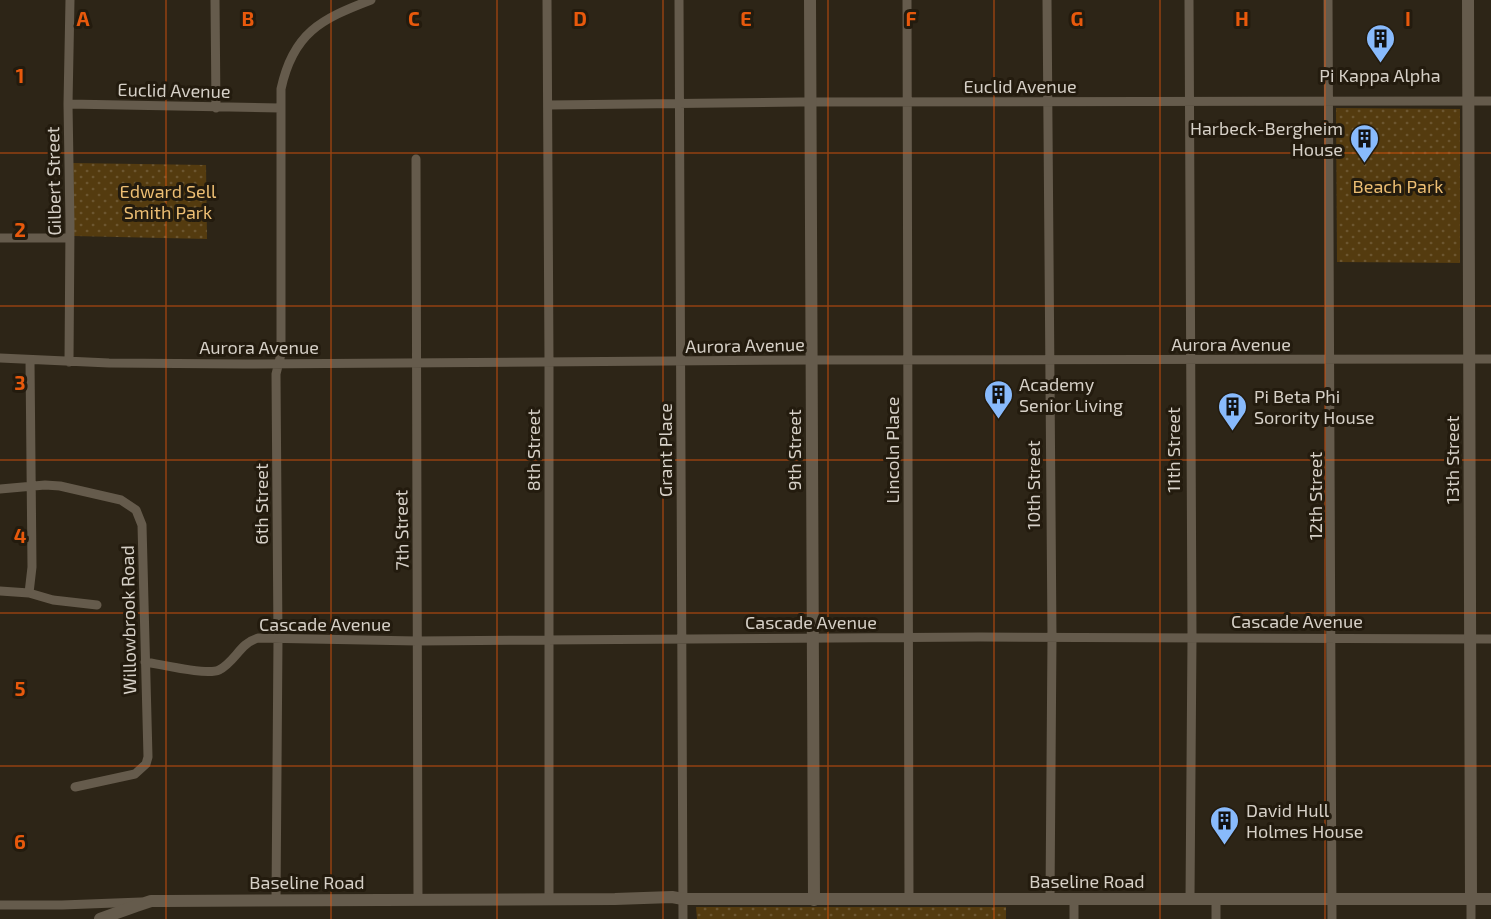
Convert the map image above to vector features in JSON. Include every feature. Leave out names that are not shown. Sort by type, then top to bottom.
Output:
[{"type":"street","name":"Gilbert Street","points":[[69,362],[70,0]]},
{"type":"street","points":[[215,0],[216,108]]},
{"type":"street","name":"6th Street","points":[[276,900],[278,639],[276,374],[281,354],[281,88],[290,58],[301,41],[315,27],[327,18],[371,0]]},
{"type":"street","name":"8th Street","points":[[547,0],[549,899]]},
{"type":"street","name":"Grant Place","points":[[679,0],[683,919]]},
{"type":"street","name":"9th Street","points":[[810,0],[814,900]]},
{"type":"street","name":"Lincoln Place","points":[[907,0],[909,900]]},
{"type":"street","name":"10th Street","points":[[1047,0],[1052,637],[1050,899]]},
{"type":"street","name":"11th Street","points":[[1189,0],[1192,638],[1190,899]]},
{"type":"street","name":"12th Street","points":[[1328,0],[1332,919]]},
{"type":"street","name":"13th Street","points":[[1468,0],[1471,919]]},
{"type":"street","name":"Euclid Avenue","points":[[549,105],[810,102],[1491,101]]},
{"type":"street","name":"Euclid Avenue","points":[[68,104],[280,108]]},
{"type":"street","name":"7th Street","points":[[416,159],[418,900]]},
{"type":"street","points":[[0,238],[70,238]]},
{"type":"street","name":"Aurora Avenue","points":[[0,358],[69,362],[279,363],[1491,359]]},
{"type":"street","points":[[29,593],[32,567],[30,361]]},
{"type":"street","name":"Willowbrook Road","points":[[30,486],[45,485],[70,489],[121,501],[136,510],[144,538],[148,757],[146,764],[135,774],[75,787]]},
{"type":"street","points":[[0,489],[30,486]]},
{"type":"street","points":[[0,591],[29,593],[53,600],[97,605]]},
{"type":"street","name":"Cascade Avenue","points":[[145,662],[209,673],[221,669],[248,641],[258,638],[417,641],[1052,637],[1491,639]]},
{"type":"street","name":"Baseline Road","points":[[0,905],[151,901],[672,897],[814,900],[1491,899]]},
{"type":"street","points":[[1074,899],[1074,919]]},
{"type":"street","points":[[1216,899],[1216,919]]},
{"type":"street","points":[[100,919],[151,901]]},
{"type":"green space","name":"Beach Park","points":[[1336,108],[1460,109],[1460,263],[1337,262]]},
{"type":"green space","name":"Edward Sell Smith Park","points":[[73,163],[206,165],[207,239],[74,236]]},
{"type":"green space","points":[[696,907],[1006,907],[1006,919],[697,919]]},
{"type":"place","name":"Pi Kappa Alpha","points":[[1380,64]]},
{"type":"place","name":"Harbeck-Bergheim House","points":[[1364,164]]},
{"type":"place","name":"Academy Senior Living","points":[[998,420]]},
{"type":"place","name":"Pi Beta Phi Sorority House","points":[[1233,432]]},
{"type":"place","name":"David Hull Holmes House","points":[[1225,846]]}]
